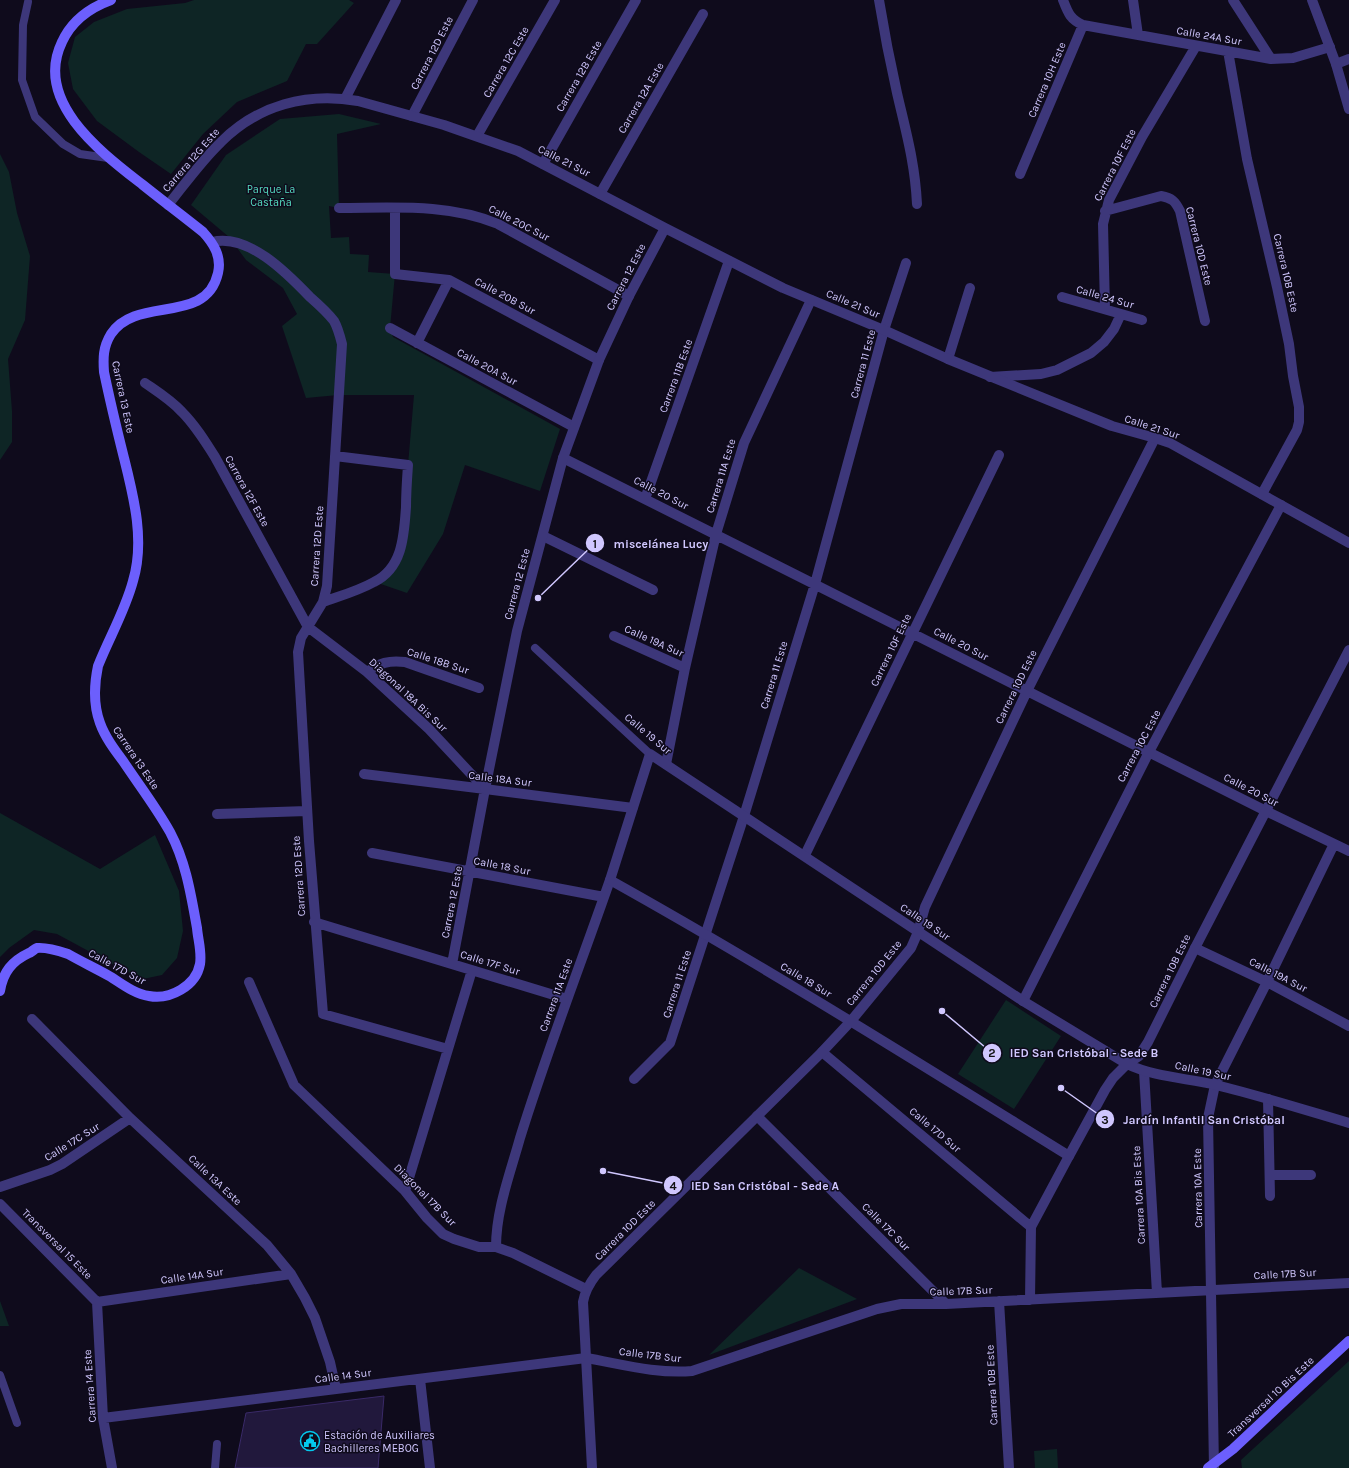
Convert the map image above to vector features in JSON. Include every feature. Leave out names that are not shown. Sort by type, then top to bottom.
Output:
[{"type":"main road","name":"Carrera 13 Este","points":[[111,0],[85,12],[74,23],[64,37],[57,52],[54,67],[56,82],[66,109],[77,126],[108,158],[203,232],[212,242],[217,254],[219,269],[216,281],[210,292],[204,297],[190,304],[138,314],[128,318],[114,329],[103,352],[104,372],[134,499],[138,529],[138,546],[133,580],[128,597],[98,666],[95,677],[95,700],[100,723],[105,734],[161,818]]},
{"type":"main road","name":"Calle 17D Sur","points":[[0,991],[5,972],[9,966],[36,948],[56,950],[68,954],[126,987],[148,996],[163,996],[171,994],[178,991],[190,982],[199,969],[200,953],[193,903],[184,866],[177,848],[161,818]]},
{"type":"main road","name":"Transversal 10 Bis Este","points":[[1212,1467],[1233,1450],[1300,1385],[1349,1341]]},
{"type":"street","points":[[345,99],[396,0]]},
{"type":"street","name":"Carrera 12D Este","points":[[412,116],[472,0]]},
{"type":"street","name":"Carrera 12C Este","points":[[477,136],[555,0]]},
{"type":"street","name":"Carrera 12B Este","points":[[543,164],[636,0]]},
{"type":"street","points":[[878,0],[897,92],[911,148],[917,204]]},
{"type":"street","points":[[1063,0],[1069,15],[1075,21],[1083,25]]},
{"type":"street","points":[[1133,0],[1138,35]]},
{"type":"street","points":[[1233,0],[1271,59]]},
{"type":"street","points":[[1312,0],[1336,64],[1349,109]]},
{"type":"street","name":"Carrera 12A Este","points":[[600,194],[703,14]]},
{"type":"street","name":"Calle 24A Sur","points":[[1083,25],[1271,59],[1294,58],[1330,47]]},
{"type":"street","name":"Carrera 10H Este","points":[[1020,174],[1083,25]]},
{"type":"street","name":"Carrera 10F Este","points":[[1105,309],[1103,233],[1105,211],[1109,200],[1142,137],[1196,46]]},
{"type":"street","name":"Carrera 10B Este","points":[[1228,51],[1247,159],[1289,344],[1299,407],[1299,422],[1297,430],[1262,494]]},
{"type":"street","points":[[1336,64],[1349,59]]},
{"type":"street","name":"Carrera 12G Este","points":[[168,205],[220,142],[245,122],[270,109],[300,100],[315,98],[345,99]]},
{"type":"street","name":"Calle 21 Sur","points":[[345,99],[358,101],[412,116],[477,136],[518,151],[782,288],[884,330],[948,360],[990,377],[1112,426],[1155,438],[1179,448],[1349,543]]},
{"type":"street","name":"Carrera 10D Este","points":[[1105,211],[1161,196],[1170,198],[1175,202],[1180,211],[1205,321]]},
{"type":"street","name":"Calle 20C Sur","points":[[339,208],[448,210],[486,219],[498,224],[629,296]]},
{"type":"street","name":"Calle 20B Sur","points":[[396,208],[395,274],[449,280],[599,360]]},
{"type":"street","name":"Carrera 12 Este","points":[[452,964],[517,631],[563,458],[599,360],[629,296],[664,228]]},
{"type":"street","name":"Carrera 12D Este","points":[[212,242],[221,240],[234,243],[272,261],[283,270],[333,321],[340,336],[342,353],[338,396],[327,586],[323,602],[301,638],[298,652],[314,922],[323,1014],[448,1049]]},
{"type":"street","name":"Carrera 11B Este","points":[[645,499],[729,261]]},
{"type":"street","name":"Carrera 11 Este","points":[[634,1079],[670,1043],[744,816],[814,584],[884,330],[906,263]]},
{"type":"street","points":[[417,343],[449,280]]},
{"type":"street","points":[[948,360],[970,288]]},
{"type":"street","name":"Calle 24 Sur","points":[[1062,297],[1142,320]]},
{"type":"street","name":"Carrera 11A Este","points":[[666,764],[685,668],[716,534],[744,443],[811,300]]},
{"type":"street","points":[[990,377],[1041,374],[1057,370],[1091,353],[1104,342],[1114,329],[1121,314]]},
{"type":"street","name":"Calle 20A Sur","points":[[390,328],[574,427]]},
{"type":"street","name":"Carrera 12F Este","points":[[145,383],[166,397],[182,412],[199,433],[215,457],[308,626]]},
{"type":"street","name":"Carrera 10D Este","points":[[592,1468],[583,1302],[586,1289],[596,1275],[822,1052],[851,1021],[911,948],[918,932],[925,907],[1027,691],[1155,438]]},
{"type":"street","name":"Carrera 10F Este","points":[[805,855],[999,455]]},
{"type":"street","points":[[323,602],[375,582],[389,570],[395,562],[402,546],[404,536],[408,465],[335,456]]},
{"type":"street","name":"Calle 20 Sur","points":[[563,458],[1266,812],[1349,851]]},
{"type":"street","name":"Carrera 10C Este","points":[[1023,1001],[1149,752],[1281,505]]},
{"type":"street","points":[[543,536],[653,590]]},
{"type":"street","name":"Diagonal 18A Bis Sur","points":[[308,626],[367,672],[429,729],[485,789]]},
{"type":"street","name":"Calle 19A Sur","points":[[614,636],[685,668]]},
{"type":"street","name":"Carrera 10B Este","points":[[1030,1300],[1031,1228],[1105,1090],[1113,1078],[1127,1064],[1139,1056],[1148,1042],[1349,650]]},
{"type":"street","name":"Calle 18B Sur","points":[[367,672],[384,662],[405,662],[479,688]]},
{"type":"street","name":"Carrera 11A Este","points":[[496,1248],[497,1221],[534,1092],[610,880],[650,754]]},
{"type":"street","name":"Calle 19 Sur","points":[[650,754],[805,855],[1023,1001],[1127,1064],[1144,1071],[1215,1085],[1349,1123]]},
{"type":"street","name":"Calle 18A Sur","points":[[364,774],[633,808]]},
{"type":"street","points":[[217,814],[307,811]]},
{"type":"street","name":"Carrera 10A Este","points":[[1212,1467],[1212,1290],[1208,1118],[1215,1085],[1334,844]]},
{"type":"street","name":"Calle 18 Sur","points":[[372,853],[604,897]]},
{"type":"street","name":"Calle 18 Sur","points":[[610,880],[706,933],[1069,1156]]},
{"type":"street","name":"Calle 17F Sur","points":[[314,922],[567,999]]},
{"type":"street","name":"Calle 19A Sur","points":[[1195,948],[1267,982],[1349,1026]]},
{"type":"street","points":[[405,1191],[472,970]]},
{"type":"street","name":"Diagonal 17B Sur","points":[[249,982],[294,1085],[405,1191],[427,1218],[443,1234],[479,1247],[496,1248],[513,1253],[586,1289]]},
{"type":"street","name":"Calle 13A Este","points":[[32,1019],[130,1118],[266,1245],[291,1274],[305,1298],[318,1326],[330,1362],[336,1389]]},
{"type":"street","name":"Calle 17D Sur","points":[[822,1052],[1031,1228]]},
{"type":"street","name":"Carrera 10A Bis Este","points":[[1144,1071],[1157,1293]]},
{"type":"street","points":[[1268,1099],[1270,1196]]},
{"type":"street","name":"Calle 17C Sur","points":[[757,1116],[946,1304]]},
{"type":"street","name":"Calle 17C Sur","points":[[0,1187],[50,1170],[62,1164],[130,1118]]},
{"type":"street","points":[[1270,1175],[1311,1175]]},
{"type":"street","name":"Transversal 15 Este","points":[[0,1204],[97,1302]]},
{"type":"street","name":"Calle 14A Sur","points":[[97,1302],[291,1274]]},
{"type":"street","name":"Calle 17B Sur","points":[[586,1358],[648,1369],[676,1372],[692,1371],[877,1309],[901,1304],[946,1304],[1349,1283]]},
{"type":"street","name":"Carrera 10B Este","points":[[999,1301],[1009,1468]]},
{"type":"street","name":"Carrera 14 Este","points":[[97,1302],[103,1418],[112,1468]]},
{"type":"street","name":"Calle 14 Sur","points":[[103,1418],[586,1358]]},
{"type":"street","points":[[420,1379],[430,1468]]},
{"type":"lane","points":[[28,2],[23,25],[22,80],[35,117],[62,144],[80,154],[108,158]]},
{"type":"lane","name":"Calle 19 Sur","points":[[536,648],[650,754]]},
{"type":"lane","points":[[0,1375],[17,1422]]},
{"type":"lane","points":[[215,1468],[217,1444]]},
{"type":"green space","points":[[194,0],[349,0],[354,3],[317,44],[306,44],[287,81],[237,102],[203,134],[171,174],[97,121],[73,89],[68,63],[75,37],[94,22],[127,9],[185,3]]},
{"type":"green space","name":"Parque La Castaña","points":[[339,114],[381,124],[337,134],[339,208],[329,206],[331,238],[349,237],[350,254],[369,255],[368,272],[395,274],[390,328],[393,337],[560,429],[540,491],[465,465],[443,534],[407,593],[375,582],[395,562],[408,465],[414,395],[338,395],[306,398],[282,326],[297,314],[283,288],[246,260],[229,237],[191,205],[226,155],[280,119]]},
{"type":"green space","points":[[0,154],[9,172],[17,213],[30,256],[25,320],[8,359],[12,411],[12,442],[0,460]]},
{"type":"green space","points":[[0,813],[100,869],[155,835],[179,891],[183,931],[177,958],[162,975],[143,979],[57,934],[34,930],[9,948],[0,957]]},
{"type":"green space","points":[[1006,1000],[1061,1036],[1014,1109],[958,1074]]},
{"type":"green space","points":[[799,1268],[857,1299],[709,1355]]},
{"type":"green space","points":[[0,1301],[9,1326],[0,1326]]},
{"type":"green space","points":[[1349,1361],[1349,1468],[1242,1468],[1241,1460]]},
{"type":"green space","points":[[1057,1449],[1058,1468],[1035,1468],[1034,1451]]},
{"type":"building","name":"Estación de Auxiliares Bachilleres MEBOG","points":[[384,1396],[378,1468],[235,1468],[246,1413]]},
{"type":"place","name":"miscelánea Lucy","points":[[538,598]]},
{"type":"place","name":"IED San Cristóbal - Sede B","points":[[942,1011]]},
{"type":"place","name":"Jardín Infantil San Cristóbal","points":[[1061,1088]]},
{"type":"place","name":"IED San Cristóbal - Sede A","points":[[603,1171]]},
{"type":"place","name":"Estación de Auxiliares Bachilleres MEBOG","points":[[310,1441]]}]
